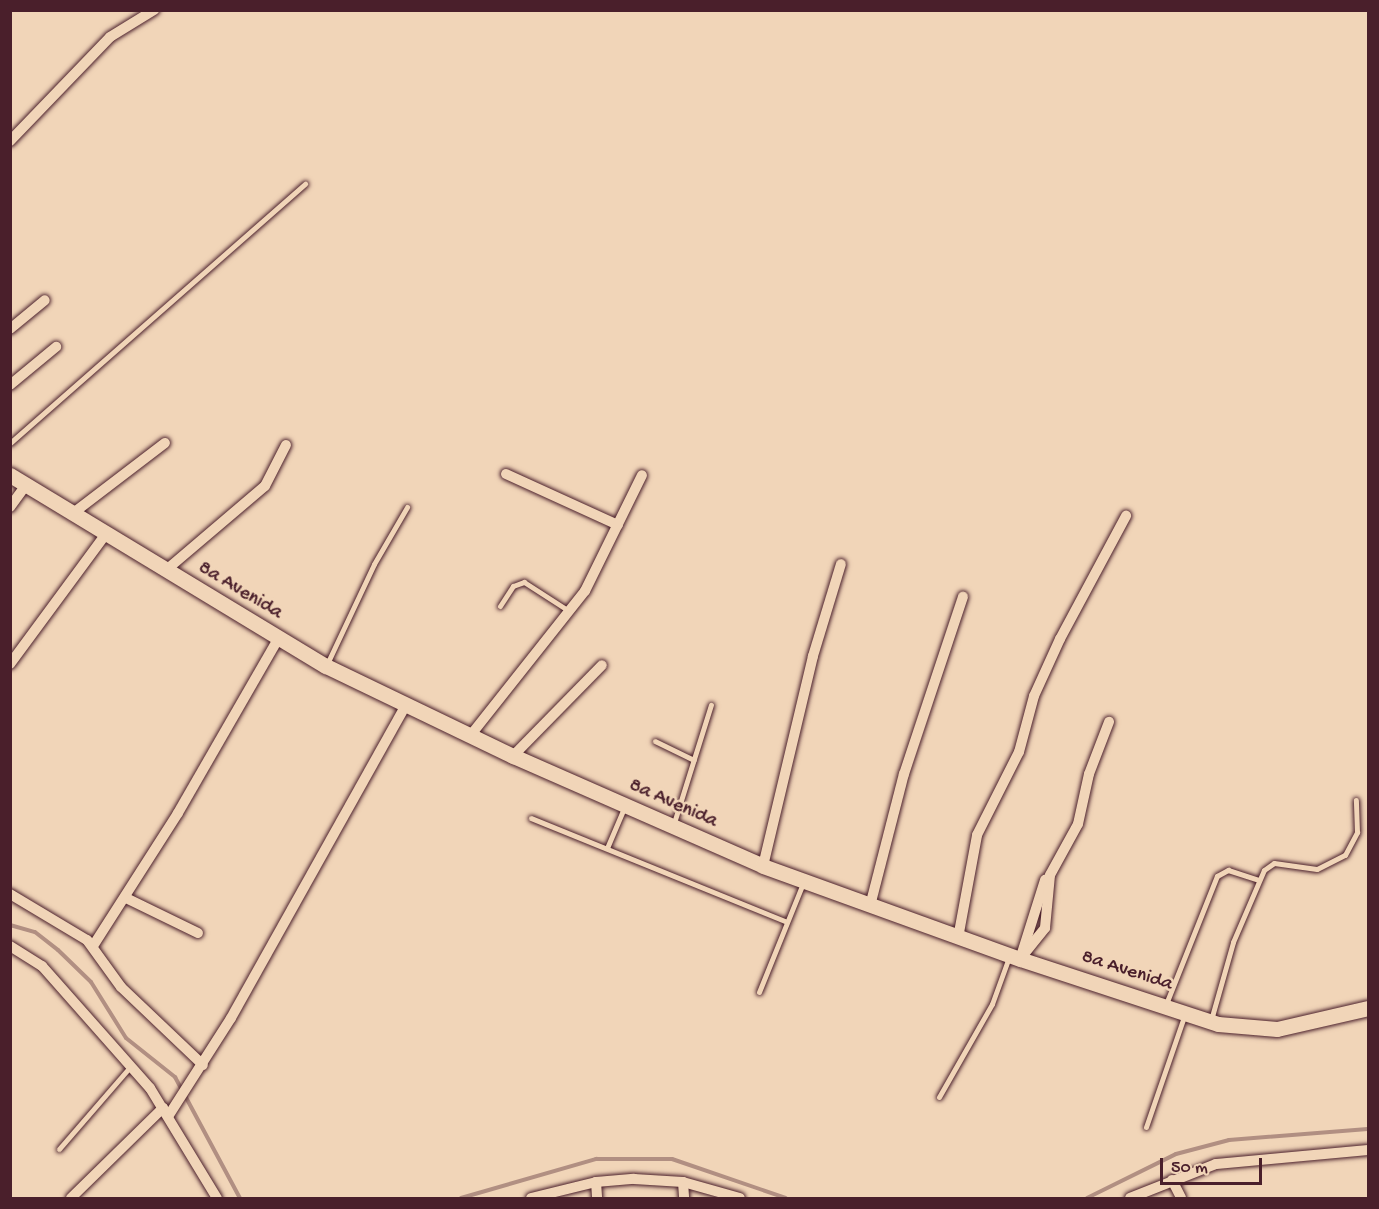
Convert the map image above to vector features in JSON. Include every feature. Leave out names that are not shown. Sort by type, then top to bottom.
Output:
[{"type":"street","points":[[10,141],[110,37],[154,10]]},
{"type":"street","points":[[10,329],[45,300]]},
{"type":"street","points":[[10,386],[56,347]]},
{"type":"street","points":[[72,514],[165,443]]},
{"type":"street","points":[[165,571],[265,486],[286,445]]},
{"type":"street","points":[[506,474],[618,525]]},
{"type":"street","name":"8a Avenida","points":[[10,475],[105,535],[326,666],[513,756],[763,866],[1015,958],[1211,1022],[1251,1030],[1277,1029],[1368,1008]]},
{"type":"street","points":[[470,736],[585,591],[642,475]]},
{"type":"street","points":[[10,507],[25,486]]},
{"type":"street","points":[[958,938],[978,835],[1019,752],[1034,696],[1060,639],[1126,516]]},
{"type":"street","points":[[10,664],[105,535]]},
{"type":"street","points":[[763,866],[811,664],[842,564]]},
{"type":"street","points":[[870,906],[904,774],[963,597]]},
{"type":"street","points":[[93,946],[126,898],[278,639]]},
{"type":"street","points":[[513,756],[602,665]]},
{"type":"street","points":[[71,1198],[166,1111],[200,1069],[405,706]]},
{"type":"street","points":[[1015,958],[1053,853],[1067,840],[1078,824],[1089,774],[1109,722]]},
{"type":"street","points":[[10,894],[93,946],[121,987],[200,1069]]},
{"type":"street","points":[[126,898],[198,933]]},
{"type":"street","points":[[10,946],[42,966],[131,1066],[166,1111],[217,1198]]},
{"type":"street","points":[[1131,1198],[1216,1164],[1368,1150]]},
{"type":"street","points":[[1172,1180],[1181,1198]]},
{"type":"street","points":[[596,1182],[597,1198]]},
{"type":"street","points":[[534,1198],[596,1182],[682,1182],[740,1198]]},
{"type":"street","points":[[682,1182],[684,1198]]},
{"type":"lane","points":[[10,443],[305,184]]},
{"type":"lane","points":[[326,666],[407,507]]},
{"type":"lane","points":[[500,606],[513,586],[524,582],[569,611]]},
{"type":"lane","points":[[672,827],[711,705]]},
{"type":"lane","points":[[655,741],[694,760]]},
{"type":"lane","points":[[1211,1022],[1233,942],[1258,880],[1274,863],[1317,868],[1345,855],[1357,832],[1356,800]]},
{"type":"lane","points":[[607,848],[625,806]]},
{"type":"lane","points":[[531,818],[787,922]]},
{"type":"lane","points":[[1166,1006],[1217,876],[1228,870],[1258,880]]},
{"type":"lane","points":[[759,992],[804,882]]},
{"type":"lane","points":[[939,1097],[992,1004],[1015,958]]},
{"type":"lane","points":[[1146,1127],[1185,1012]]},
{"type":"lane","points":[[59,1149],[131,1066]]},
{"type":"waterway","points":[[10,925],[35,932],[58,950],[91,982],[126,1038],[175,1077],[240,1198]]},
{"type":"waterway","points":[[1087,1198],[1176,1154],[1229,1140],[1368,1129]]},
{"type":"waterway","points":[[461,1198],[596,1159],[672,1159],[786,1198]]}]
